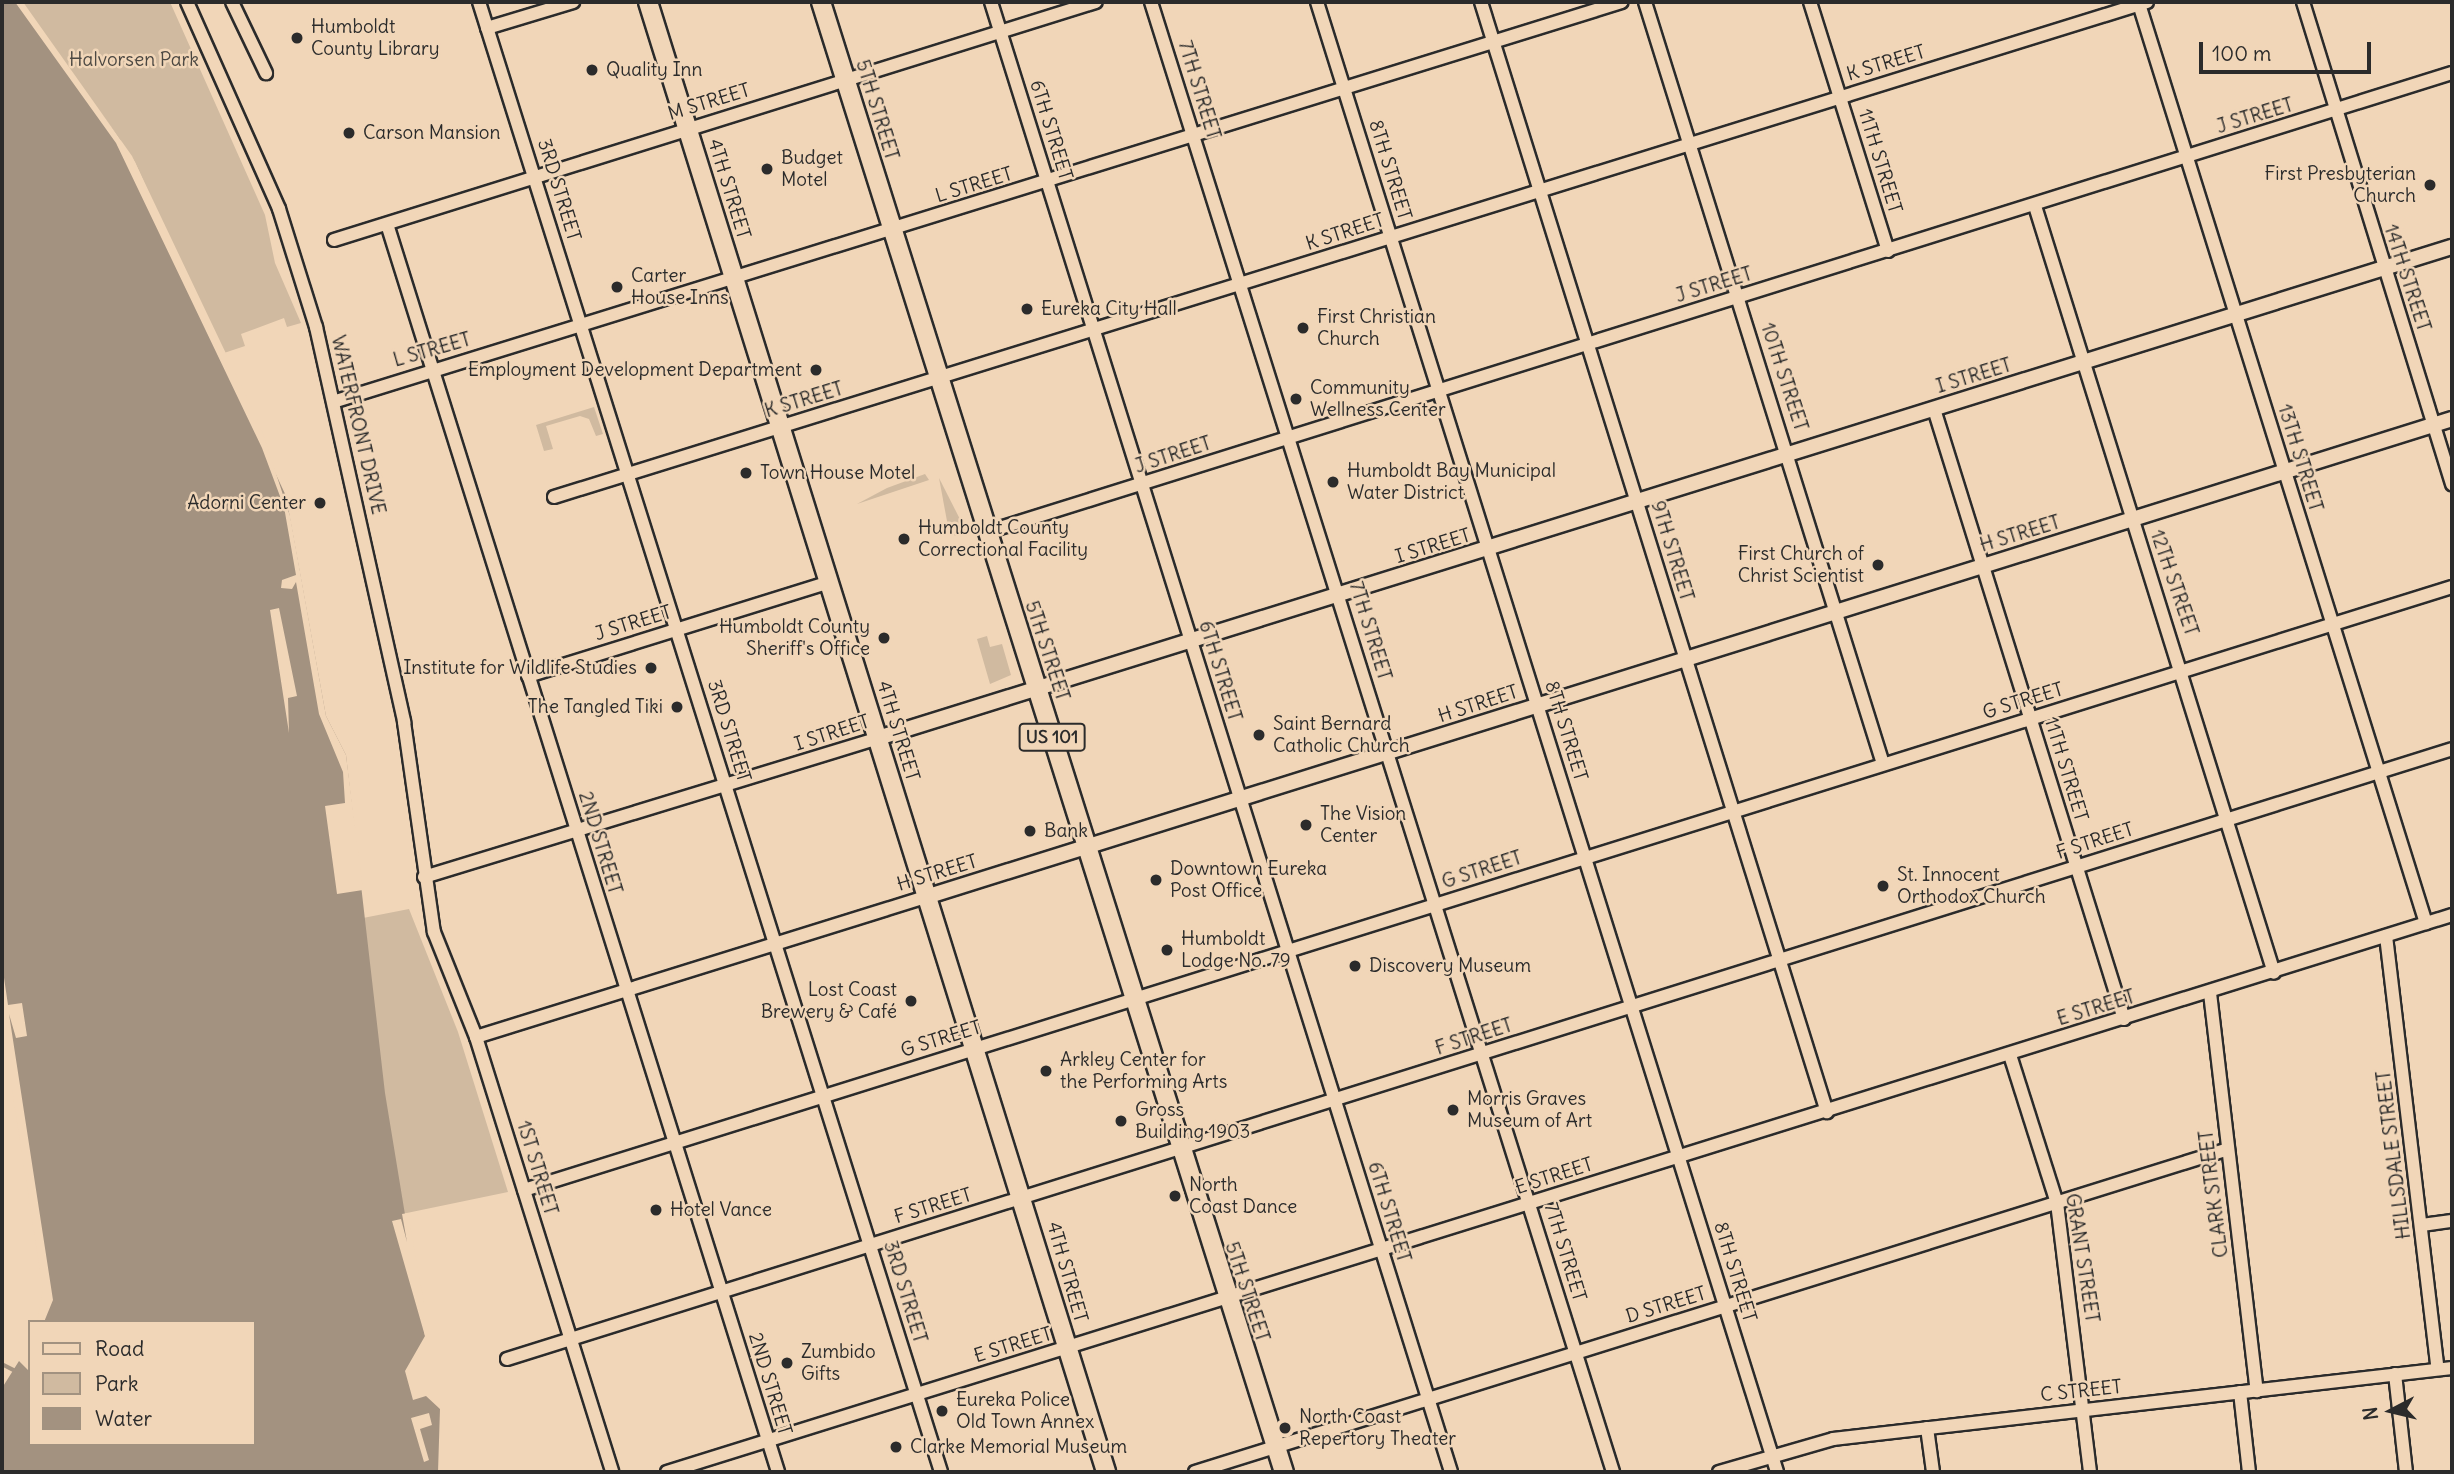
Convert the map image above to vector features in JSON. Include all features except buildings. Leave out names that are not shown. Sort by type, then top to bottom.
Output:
[{"type":"highway","name":"4TH STREET","points":[[648,2],[779,428],[1024,1198],[1106,1472]]},
{"type":"highway","name":"5TH STREET","points":[[821,2],[1226,1299],[1284,1472]]},
{"type":"main road","name":"I STREET","points":[[878,738],[2452,247]]},
{"type":"main road","name":"H STREET","points":[[929,896],[2452,419]]},
{"type":"street","name":"WATERFRONT DRIVE","points":[[187,2],[279,209],[336,401],[404,722],[424,877]]},
{"type":"street","points":[[232,2],[266,73]]},
{"type":"street","name":"3RD STREET","points":[[479,2],[941,1472]]},
{"type":"street","points":[[487,28],[573,2]]},
{"type":"street","name":"6TH STREET","points":[[991,2],[1451,1472]]},
{"type":"street","name":"M STREET","points":[[334,240],[1096,2]]},
{"type":"street","name":"7TH STREET","points":[[1151,2],[1613,1472]]},
{"type":"street","name":"8TH STREET","points":[[1317,2],[1777,1472]]},
{"type":"street","name":"9TH STREET","points":[[1480,2],[1827,1112]]},
{"type":"street","name":"L STREET","points":[[336,401],[431,369],[581,328],[1622,2]]},
{"type":"street","name":"10TH STREET","points":[[1646,2],[1883,764]]},
{"type":"street","name":"11TH STREET","points":[[1810,2],[1888,251]]},
{"type":"street","name":"14TH STREET","points":[[2303,2],[2383,269],[2452,484]]},
{"type":"street","name":"K STREET","points":[[554,497],[1241,286],[2143,3]]},
{"type":"street","name":"13TH STREET","points":[[2143,3],[2187,157],[2426,923]]},
{"type":"street","name":"J STREET","points":[[987,531],[2035,206],[2452,73]]},
{"type":"street","name":"12TH STREET","points":[[2035,206],[2230,819],[2274,973]]},
{"type":"street","name":"2ND STREET","points":[[387,224],[778,1472]]},
{"type":"street","name":"11TH STREET","points":[[1934,409],[2124,1019]]},
{"type":"street","name":"J STREET","points":[[528,676],[830,582]]},
{"type":"street","name":"G STREET","points":[[524,1189],[2452,587]]},
{"type":"street","name":"I STREET","points":[[424,877],[577,833],[878,738]]},
{"type":"street","name":"F STREET","points":[[507,1359],[2452,750]]},
{"type":"street","name":"1ST STREET","points":[[424,877],[436,942],[476,1037],[612,1472]]},
{"type":"street","name":"H STREET","points":[[476,1037],[929,896]]},
{"type":"street","name":"E STREET","points":[[667,1472],[2210,993],[2452,915]]},
{"type":"street","name":"HILLSDALE STREET","points":[[2386,936],[2438,1369]]},
{"type":"street","name":"CLARK STREET","points":[[2210,993],[2257,1391]]},
{"type":"street","name":"GRANT STREET","points":[[2010,1055],[2057,1203],[2090,1472]]},
{"type":"street","name":"D STREET","points":[[1195,1472],[2228,1149]]},
{"type":"street","points":[[2422,1225],[2452,1221]]},
{"type":"street","name":"C STREET","points":[[1719,1472],[1825,1440],[2452,1368]]},
{"type":"street","points":[[2395,1374],[2406,1472]]},
{"type":"street","points":[[2240,1392],[2249,1472]]},
{"type":"street","points":[[1927,1428],[1933,1472]]},
{"type":"green space","name":"Halvorsen Park","points":[[20,2],[170,2],[265,215],[275,263],[301,323],[287,327],[284,318],[241,334],[245,346],[221,354],[135,162]]},
{"type":"green space","points":[[594,407],[603,434],[596,436],[589,419],[580,416],[546,426],[553,449],[544,451],[536,425]]},
{"type":"green space","points":[[925,474],[929,480],[857,504],[887,488]]},
{"type":"green space","points":[[939,478],[967,533],[955,536],[947,521]]},
{"type":"green space","points":[[987,636],[990,647],[1002,644],[1011,675],[990,684],[977,639]]},
{"type":"green space","points":[[409,909],[458,1032],[508,1192],[402,1214],[407,1366],[363,918]]},
{"type":"water","points":[[2,2],[19,2],[120,139],[286,496],[326,716],[346,755],[385,1093],[425,1336],[405,1371],[413,1400],[426,1396],[440,1409],[438,1472],[2,1472],[2,1388],[19,1361],[28,1370],[28,1446],[256,1446],[256,1320],[40,1320],[46,1289],[2,1005]]},
{"type":"pier","points":[[15,2],[23,2],[132,156],[260,425],[290,516],[326,716],[346,755],[363,890],[337,894],[325,806],[345,803],[343,772],[319,714],[296,582],[292,589],[281,588],[282,580],[296,575],[284,507],[262,448],[116,143]]},
{"type":"pier","points":[[279,608],[297,696],[288,698],[289,733],[270,610]]},
{"type":"pier","points":[[2,964],[8,1005],[22,1003],[27,1036],[16,1038],[9,1014],[53,1300],[45,1320],[37,1320],[43,1290],[2,1025]]},
{"type":"pier","points":[[408,1213],[425,1309],[425,1336],[392,1221],[401,1219],[407,1242],[402,1214]]},
{"type":"pier","points":[[429,1413],[432,1425],[420,1429],[429,1460],[424,1462],[411,1418]]},
{"type":"waterway","points":[[2,1364],[14,1370]]},
{"type":"place","name":"Humboldt County Library","points":[[297,38]]},
{"type":"place","name":"Quality Inn","points":[[592,70]]},
{"type":"place","name":"Carson Mansion","points":[[349,133]]},
{"type":"place","name":"Budget Motel","points":[[767,169]]},
{"type":"place","name":"First Presbyterian Church","points":[[2430,185]]},
{"type":"place","name":"Carter House Inns","points":[[617,287]]},
{"type":"place","name":"Eureka City Hall","points":[[1027,309]]},
{"type":"place","name":"First Christian Church","points":[[1303,328]]},
{"type":"place","name":"Employment Development Department","points":[[816,370]]},
{"type":"place","name":"Community Wellness Center","points":[[1296,399]]},
{"type":"place","name":"Town House Motel","points":[[746,473]]},
{"type":"place","name":"Humboldt Bay Municipal Water District","points":[[1333,482]]},
{"type":"place","name":"Adorni Center","points":[[320,503]]},
{"type":"place","name":"Humboldt County Correctional Facility","points":[[904,539]]},
{"type":"place","name":"First Church of Christ Scientist","points":[[1878,565]]},
{"type":"place","name":"Humboldt County Sheriff's Office","points":[[884,638]]},
{"type":"place","name":"Institute for Wildlife Studies","points":[[651,668]]},
{"type":"place","name":"The Tangled Tiki","points":[[677,707]]},
{"type":"place","name":"Saint Bernard Catholic Church","points":[[1259,735]]},
{"type":"place","name":"The Vision Center","points":[[1306,825]]},
{"type":"place","name":"Bank","points":[[1030,831]]},
{"type":"place","name":"Downtown Eureka Post Office","points":[[1156,880]]},
{"type":"place","name":"St. Innocent Orthodox Church","points":[[1883,886]]},
{"type":"place","name":"Humboldt Lodge No. 79","points":[[1167,950]]},
{"type":"place","name":"Discovery Museum","points":[[1355,966]]},
{"type":"place","name":"Lost Coast Brewery & Café","points":[[911,1001]]},
{"type":"place","name":"Arkley Center for the Performing Arts","points":[[1046,1071]]},
{"type":"place","name":"Morris Graves Museum of Art","points":[[1453,1110]]},
{"type":"place","name":"Gross Building 1903","points":[[1121,1121]]},
{"type":"place","name":"North Coast Dance","points":[[1175,1196]]},
{"type":"place","name":"Hotel Vance","points":[[656,1210]]},
{"type":"place","name":"Zumbido Gifts","points":[[787,1363]]},
{"type":"place","name":"Eureka Police Old Town Annex","points":[[942,1411]]},
{"type":"place","name":"North Coast Repertory Theater","points":[[1285,1428]]},
{"type":"place","name":"Clarke Memorial Museum","points":[[896,1447]]}]
